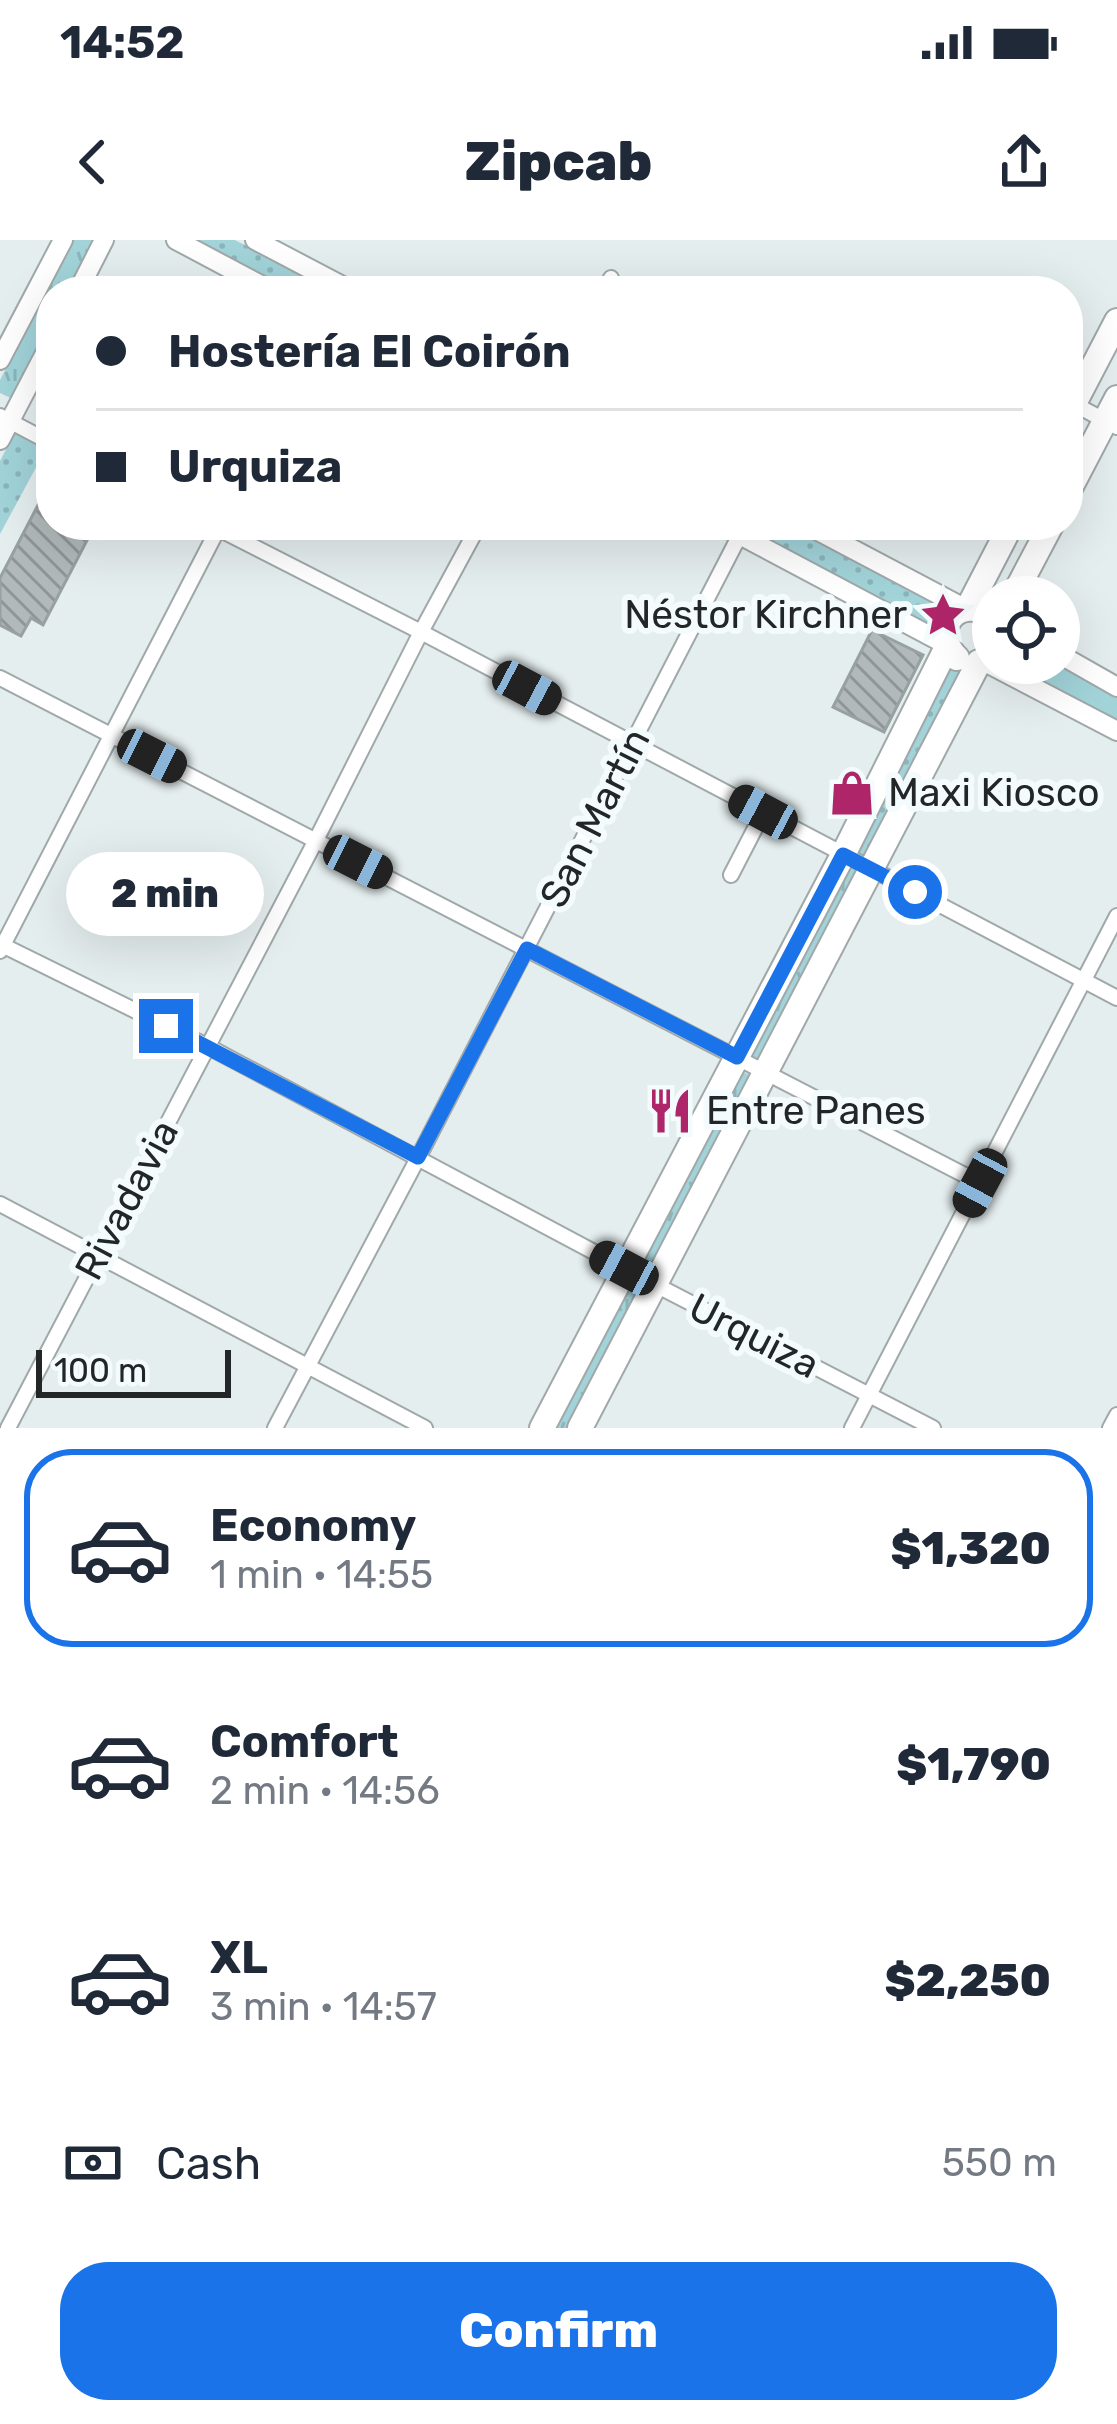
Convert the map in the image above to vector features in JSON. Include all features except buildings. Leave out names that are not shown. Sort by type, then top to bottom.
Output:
[{"type":"highway","points":[[1083,387],[1117,321]]},
{"type":"highway","points":[[1083,468],[1111,424],[1117,398]]},
{"type":"highway","points":[[967,609],[1003,540]]},
{"type":"highway","points":[[1024,576],[1043,540]]},
{"type":"highway","points":[[972,609],[958,612],[944,634],[947,646],[962,662],[972,661]]},
{"type":"highway","points":[[542,1428],[843,855],[947,646]]},
{"type":"highway","points":[[580,1428],[972,683]]},
{"type":"main road","points":[[44,276],[63,240]]},
{"type":"main road","points":[[86,276],[104,240]]},
{"type":"main road","points":[[176,240],[244,276]]},
{"type":"main road","points":[[255,240],[320,276]]},
{"type":"main road","points":[[0,360],[36,291]]},
{"type":"main road","points":[[0,440],[5,418],[36,367]]},
{"type":"main road","points":[[761,540],[947,646]]},
{"type":"main road","points":[[836,540],[967,609]]},
{"type":"main road","points":[[1080,666],[1117,687]]},
{"type":"main road","points":[[1031,684],[1117,731]]},
{"type":"street","points":[[5,418],[36,434]]},
{"type":"street","points":[[1,947],[209,540]]},
{"type":"street","points":[[243,540],[1117,998]]},
{"type":"street","name":"Rivadavia","points":[[8,1428],[471,540]]},
{"type":"street","name":"San Martín","points":[[275,1428],[738,540]]},
{"type":"street","points":[[0,678],[980,1183]]},
{"type":"street","points":[[731,875],[763,812]]},
{"type":"street","points":[[852,1428],[1117,916]]},
{"type":"street","name":"Urquiza","points":[[1,947],[207,1046],[933,1428]]},
{"type":"street","points":[[0,1204],[424,1428]]},
{"type":"street","points":[[1110,1428],[1117,1415]]},
{"type":"green space","points":[[72,240],[98,240],[79,276],[53,276]]},
{"type":"green space","points":[[191,240],[235,240],[305,276],[261,276]]},
{"type":"green space","points":[[36,310],[36,359],[15,400],[0,393],[0,380]]},
{"type":"green space","points":[[15,432],[36,444],[36,467],[0,534],[0,461]]},
{"type":"green space","points":[[765,540],[812,540],[949,610],[939,630]]},
{"type":"green space","points":[[952,663],[966,670],[870,860],[856,852]]},
{"type":"green space","points":[[1080,676],[1117,695],[1117,720],[1046,684],[1080,684]]},
{"type":"green space","points":[[846,865],[860,873],[764,1062],[750,1055]]},
{"type":"green space","points":[[736,1068],[751,1076],[655,1265],[640,1258]]},
{"type":"green space","points":[[625,1282],[640,1289],[569,1428],[551,1428]]},
{"type":"place","name":"Néstor Kirchner","points":[[943,615]]},
{"type":"place","name":"Maxi Kiosco","points":[[852,793]]},
{"type":"place","name":"Entre Panes","points":[[670,1111]]},
{"type":"route","points":[[166,1026],[418,1157],[527,949],[737,1057],[843,855],[915,892]]}]
